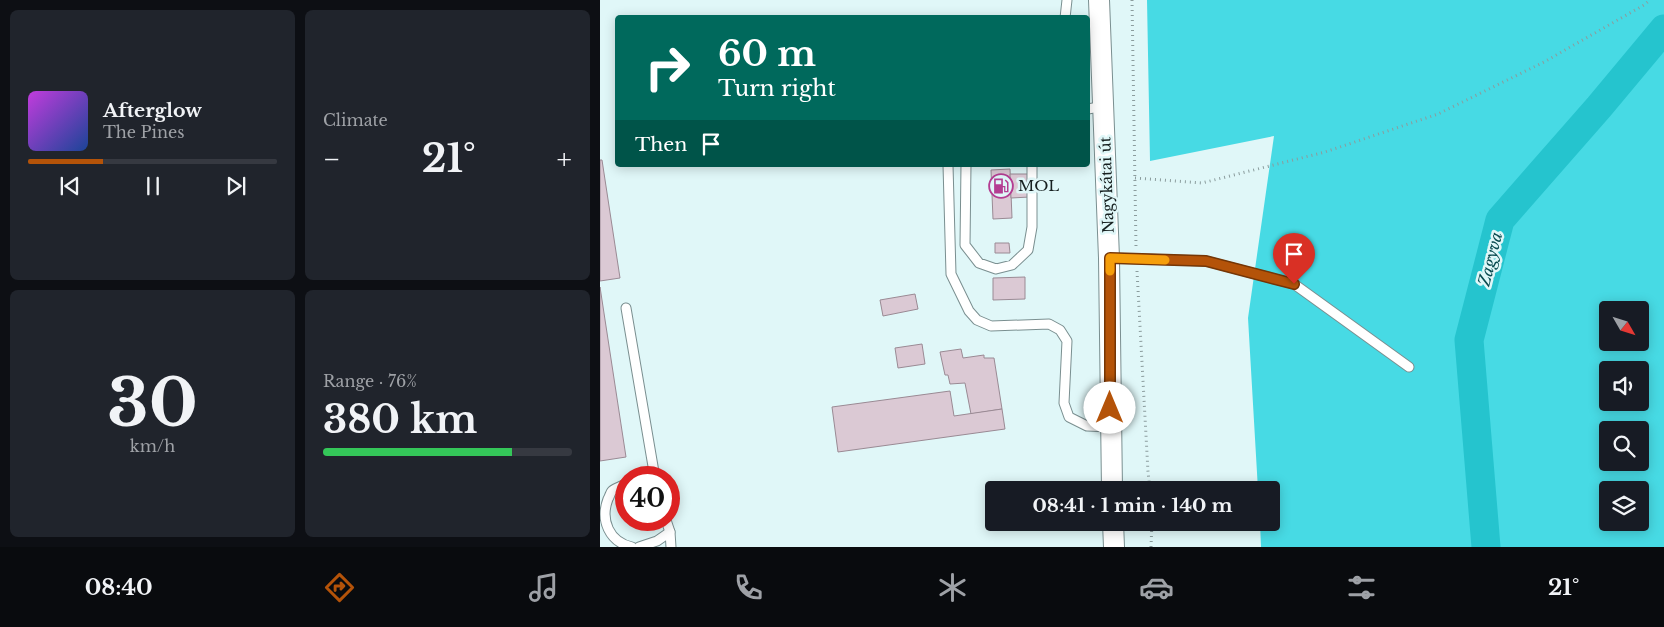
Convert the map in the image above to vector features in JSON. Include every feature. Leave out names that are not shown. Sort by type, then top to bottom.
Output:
[{"type":"street","name":"Nagykátai út","points":[[1099,0],[1096,107],[1110,258],[1112,481]]},
{"type":"street","points":[[1113,531],[1114,547]]},
{"type":"lane","points":[[1065,15],[1067,0]]},
{"type":"lane","points":[[948,167],[951,274],[969,311],[977,320],[991,326],[1049,324],[1060,330],[1067,340],[1064,403],[1069,416],[1087,426],[1110,427]]},
{"type":"lane","points":[[966,167],[965,245],[979,263],[996,269],[1012,265],[1028,250],[1032,227],[1032,167]]},
{"type":"lane","points":[[1110,258],[1206,261],[1294,284],[1409,367]]},
{"type":"lane","points":[[626,308],[653,466]]},
{"type":"lane","points":[[615,490],[612,491],[604,506],[604,524],[611,536],[622,545],[632,547]]},
{"type":"lane","points":[[639,547],[657,541],[670,532]]},
{"type":"lane","points":[[670,532],[671,547]]},
{"type":"path","points":[[1132,0],[1136,259],[1149,481]]},
{"type":"path","points":[[1135,178],[1202,183],[1325,152],[1438,114],[1544,62],[1650,0]]},
{"type":"path","points":[[1150,547],[1151,531]]},
{"type":"shaded area","points":[[1147,0],[1664,0],[1664,547],[1261,547],[1260,531],[1280,531],[1280,481],[1257,481],[1248,318],[1274,136],[1150,161]]},
{"type":"building","points":[[600,160],[602,160],[620,278],[600,281]]},
{"type":"building","name":"MOL","points":[[1010,169],[1012,218],[993,219],[991,170]]},
{"type":"building","points":[[1010,174],[1030,174],[1030,197],[1011,198]]},
{"type":"building","points":[[995,243],[1009,243],[1010,253],[995,253]]},
{"type":"building","points":[[1025,277],[1025,299],[993,300],[993,278]]},
{"type":"building","points":[[600,287],[626,457],[600,461]]},
{"type":"building","points":[[915,294],[918,309],[883,316],[880,300]]},
{"type":"building","points":[[922,344],[925,364],[898,368],[895,348]]},
{"type":"building","points":[[961,349],[963,358],[984,355],[984,358],[994,358],[1002,409],[971,414],[965,383],[950,384],[948,375],[945,375],[940,352]]},
{"type":"building","points":[[950,391],[954,416],[1002,409],[1005,429],[838,452],[832,407]]},
{"type":"waterway","name":"Zagyva","points":[[1486,547],[1469,340],[1500,220],[1664,29]]},
{"type":"slow traffic","points":[[1110,271],[1110,258],[1165,260]]},
{"type":"place","name":"MOL","points":[[1001,186]]},
{"type":"route","points":[[1110,408],[1110,258],[1206,261],[1294,284]]}]
